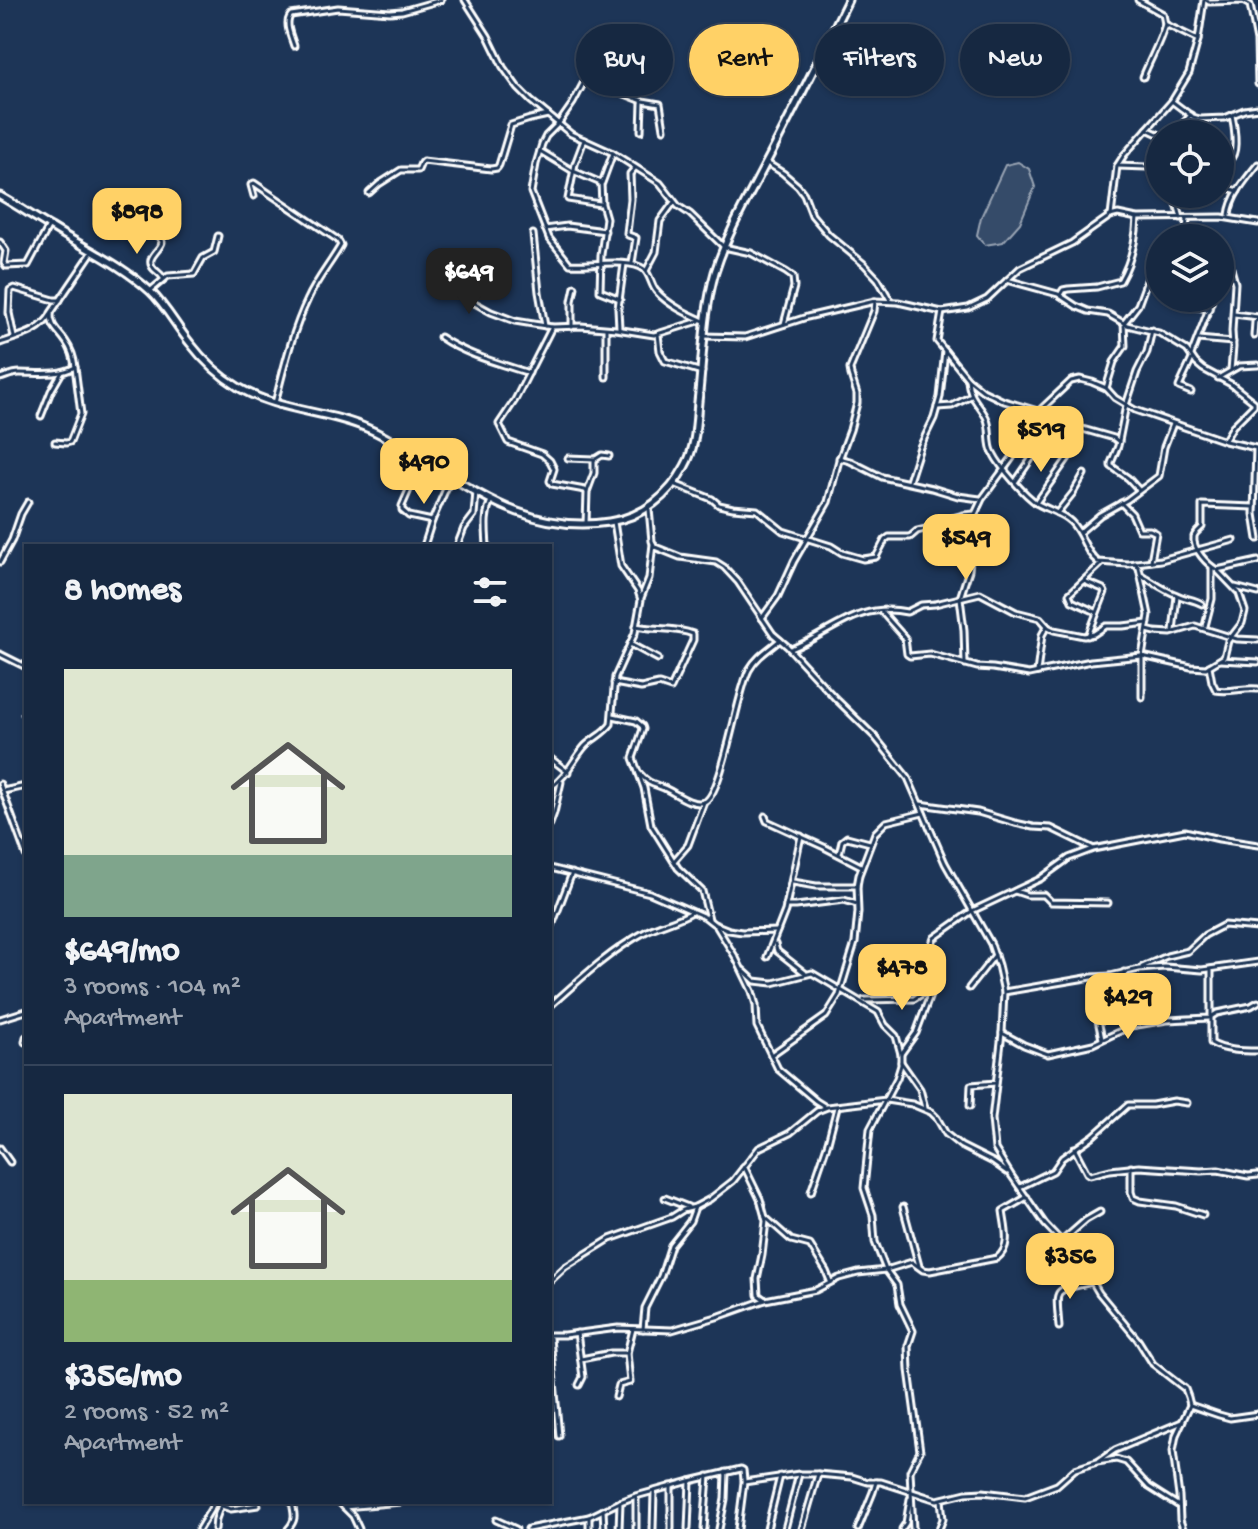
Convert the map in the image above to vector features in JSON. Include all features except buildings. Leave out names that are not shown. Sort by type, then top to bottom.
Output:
[{"type":"main road","points":[[0,196],[128,273],[165,307],[206,361],[236,386],[256,397],[365,427],[523,516],[586,524],[614,522],[630,517],[662,498],[685,467],[692,451],[702,372],[704,321],[724,247],[848,0]]},
{"type":"street","points":[[294,46],[288,27],[291,15],[338,8],[402,11],[441,0]]},
{"type":"street","points":[[465,0],[518,88],[548,115],[571,134],[613,153],[660,183],[674,202],[724,247],[751,253],[793,277],[794,287],[784,324]]},
{"type":"street","points":[[1138,0],[1163,14],[1165,24],[1143,77]]},
{"type":"street","points":[[1155,120],[1172,101],[1189,73],[1206,2],[1250,3],[1257,41],[1258,84]]},
{"type":"street","points":[[1165,24],[1198,40]]},
{"type":"street","points":[[664,129],[661,105],[586,81],[559,123],[546,136],[532,178],[531,194],[549,238],[572,265],[632,265],[646,271],[663,298],[704,321]]},
{"type":"street","points":[[641,131],[643,101]]},
{"type":"street","points":[[1172,101],[1191,115],[1203,119],[1225,118],[1258,108]]},
{"type":"street","points":[[369,193],[401,170],[418,170],[423,161],[497,168],[511,125],[548,115]]},
{"type":"street","points":[[1186,120],[1191,115]]},
{"type":"street","points":[[1232,115],[1233,120]]},
{"type":"street","points":[[1111,216],[1117,166],[1146,130]]},
{"type":"street","points":[[584,140],[573,171],[568,200],[602,204]]},
{"type":"street","points":[[540,151],[601,184]]},
{"type":"street","points":[[613,153],[601,184],[606,218],[600,291],[620,299]]},
{"type":"street","points":[[767,163],[798,186],[812,215],[829,235],[871,271],[890,301]]},
{"type":"street","points":[[1228,217],[1238,191],[1258,164]]},
{"type":"street","points":[[1117,166],[1146,167]]},
{"type":"street","points":[[632,265],[636,238],[627,233],[630,174],[635,168]]},
{"type":"street","points":[[254,196],[251,185],[254,183],[341,245],[323,270],[301,315],[274,404]]},
{"type":"street","points":[[1234,190],[1238,191]]},
{"type":"street","points":[[646,271],[656,252],[660,221],[674,202]]},
{"type":"street","points":[[1178,208],[1181,218]]},
{"type":"street","points":[[704,336],[745,337],[875,301],[890,301],[942,312],[968,308],[980,303],[1020,268],[1072,243],[1104,219],[1118,214],[1137,218],[1228,217],[1258,223]]},
{"type":"street","points":[[1187,224],[1188,217]]},
{"type":"street","points":[[1060,295],[1063,290],[1120,281],[1135,243],[1137,218]]},
{"type":"street","points":[[132,221],[162,242],[162,247],[150,261],[164,278]]},
{"type":"street","points":[[0,242],[6,251],[6,266],[28,265],[49,226]]},
{"type":"street","points":[[545,229],[567,226],[605,231]]},
{"type":"street","points":[[533,234],[545,326]]},
{"type":"street","points":[[150,291],[164,278],[174,274],[194,274],[203,258],[214,252],[218,236]]},
{"type":"street","points":[[0,343],[42,326],[93,251]]},
{"type":"street","points":[[619,329],[624,264]]},
{"type":"street","points":[[1007,280],[1060,295],[1078,307],[1108,314],[1135,328],[1152,330],[1180,344],[1199,366],[1246,394],[1256,405],[1233,426],[1225,441]]},
{"type":"street","points":[[1106,388],[1114,362],[1125,346],[1124,323],[1138,305],[1146,283]]},
{"type":"street","points":[[448,285],[491,312],[515,321],[552,327],[619,329],[658,334],[704,321]]},
{"type":"street","points":[[572,327],[575,287]]},
{"type":"street","points":[[14,337],[10,324],[10,290],[14,288],[61,300]]},
{"type":"street","points":[[762,618],[778,596],[813,525],[828,502],[858,397],[850,370],[874,311],[875,301]]},
{"type":"street","points":[[942,312],[936,339],[968,379],[992,396],[1038,412],[1051,420],[1119,442]]},
{"type":"street","points":[[1191,392],[1179,386],[1208,312]]},
{"type":"street","points":[[51,313],[53,325],[68,345],[74,360],[81,414],[70,442],[55,442]]},
{"type":"street","points":[[1231,370],[1233,314],[1258,318],[1254,336]]},
{"type":"street","points":[[552,327],[515,400],[499,424],[511,445],[529,448],[545,456],[553,467],[552,484],[587,492]]},
{"type":"street","points":[[606,329],[606,377]]},
{"type":"street","points":[[1139,490],[1111,465],[1126,405],[1147,352],[1152,330]]},
{"type":"street","points":[[658,334],[665,361],[702,372]]},
{"type":"street","points":[[440,337],[468,353],[529,373]]},
{"type":"street","points":[[1198,339],[1233,342]]},
{"type":"street","points":[[909,482],[941,393],[945,351]]},
{"type":"street","points":[[1218,378],[1244,365],[1258,365]]},
{"type":"street","points":[[0,378],[16,374],[62,372],[75,367]]},
{"type":"street","points":[[41,416],[62,372]]},
{"type":"street","points":[[968,379],[971,396],[987,419],[992,452],[1036,503],[1068,519],[1080,532],[1088,553],[1101,564],[1151,562],[1234,540]]},
{"type":"street","points":[[965,664],[960,598],[969,570],[975,514],[1038,412],[1075,380],[1106,388],[1126,405],[1173,423],[1256,448],[1254,507],[1258,539]]},
{"type":"street","points":[[937,407],[952,406],[971,396]]},
{"type":"street","points":[[1080,532],[1160,474],[1164,447],[1173,423]]},
{"type":"street","points":[[1026,431],[1042,443],[1051,444],[1068,458],[1036,503]]},
{"type":"street","points":[[1016,481],[1042,443]]},
{"type":"street","points":[[568,458],[609,456]]},
{"type":"street","points":[[839,458],[882,477],[982,499]]},
{"type":"street","points":[[422,459],[402,508],[409,516],[432,521]]},
{"type":"street","points":[[586,524],[587,492],[595,459]]},
{"type":"street","points":[[1057,513],[1084,474]]},
{"type":"street","points":[[425,544],[451,477]]},
{"type":"street","points":[[674,483],[719,505],[756,510],[783,531],[863,559],[877,555],[889,537],[910,537],[917,531],[935,527],[952,518],[975,514]]},
{"type":"street","points":[[458,544],[474,515],[476,492]]},
{"type":"street","points":[[487,544],[485,522],[491,500]]},
{"type":"street","points":[[0,562],[28,502]]},
{"type":"street","points":[[1121,503],[1132,514],[1139,530],[1156,533],[1151,562]]},
{"type":"street","points":[[881,611],[905,638],[908,655],[930,654],[977,667],[1025,674],[1096,660],[1142,656],[1203,668],[1224,657],[1245,612],[1234,587],[1199,551],[1194,536],[1202,527],[1202,505],[1254,507]]},
{"type":"street","points":[[552,786],[568,772],[588,743],[611,724],[616,671],[630,644],[649,578],[653,544],[649,507]]},
{"type":"street","points":[[614,522],[621,566],[641,600]]},
{"type":"street","points":[[653,544],[680,557],[721,564],[738,582],[773,634],[886,749],[908,778],[945,862],[991,944],[1004,992],[992,1119],[994,1145],[1045,1224],[1080,1261],[1153,1364],[1185,1389],[1190,1405],[1176,1435],[1173,1451],[1183,1529]]},
{"type":"street","points":[[1217,570],[1258,561]]},
{"type":"street","points":[[1135,563],[1139,567],[1149,610],[1142,656],[1142,697]]},
{"type":"street","points":[[1096,612],[1071,600],[1070,593],[1101,564]]},
{"type":"street","points":[[1204,628],[1212,599],[1212,567]]},
{"type":"street","points":[[1141,575],[1162,589],[1202,604]]},
{"type":"street","points":[[1084,581],[1104,591],[1088,636]]},
{"type":"street","points":[[1234,587],[1258,593]]},
{"type":"street","points":[[790,649],[858,614],[895,609],[908,612],[921,605],[981,593],[1016,612],[1040,618],[1054,630],[1088,636],[1106,626],[1148,623]]},
{"type":"street","points":[[1172,633],[1177,596]]},
{"type":"street","points":[[614,683],[641,688],[658,684],[671,688],[693,640],[693,634],[682,630],[636,626]]},
{"type":"street","points":[[1037,673],[1042,635],[1047,626]]},
{"type":"street","points":[[1147,630],[1172,633],[1192,626],[1239,640],[1258,640]]},
{"type":"street","points":[[674,861],[688,845],[704,802],[714,792],[747,675],[755,661],[780,640]]},
{"type":"street","points":[[630,644],[658,659]]},
{"type":"street","points":[[0,654],[24,666]]},
{"type":"street","points":[[1220,660],[1258,662]]},
{"type":"street","points":[[1209,666],[1216,690],[1258,689]]},
{"type":"street","points":[[613,716],[636,721],[642,726],[633,756],[645,791],[651,825],[681,871],[702,891],[709,919]]},
{"type":"street","points":[[552,760],[568,772]]},
{"type":"street","points":[[639,773],[651,785],[665,788],[686,800],[704,802]]},
{"type":"street","points":[[552,818],[562,779]]},
{"type":"street","points":[[0,784],[24,849]]},
{"type":"street","points":[[3,791],[24,786]]},
{"type":"street","points":[[920,804],[978,812],[1024,825],[1051,828],[1093,849]]},
{"type":"street","points":[[771,1055],[826,1016],[841,989],[855,943],[857,886],[861,866],[875,833],[886,822],[923,813]]},
{"type":"street","points":[[765,816],[767,821],[861,866]]},
{"type":"street","points":[[901,1054],[916,1033],[932,987],[932,941],[972,911],[1040,879],[1069,858],[1093,849],[1185,831],[1258,845]]},
{"type":"street","points":[[767,957],[786,906],[801,836]]},
{"type":"street","points":[[839,854],[842,841],[847,837],[870,843]]},
{"type":"street","points":[[552,868],[650,893],[709,919],[740,967],[755,1000],[757,1026],[771,1055],[783,1074],[827,1107]]},
{"type":"street","points":[[552,926],[572,873]]},
{"type":"street","points":[[792,882],[816,886],[857,886]]},
{"type":"street","points":[[1015,891],[1043,895],[1050,902],[1108,903]]},
{"type":"street","points":[[786,906],[842,900],[858,904]]},
{"type":"street","points":[[552,1004],[581,977],[635,938],[692,911]]},
{"type":"street","points":[[714,924],[734,931],[777,931]]},
{"type":"street","points":[[1139,969],[1167,956],[1188,951],[1205,935],[1224,925],[1258,928]]},
{"type":"street","points":[[774,941],[777,951],[805,973]]},
{"type":"street","points":[[969,988],[995,955]]},
{"type":"street","points":[[1004,992],[1139,969],[1211,969],[1258,962]]},
{"type":"street","points":[[740,967],[754,980],[768,983],[812,973],[879,1014],[896,1036],[901,1069],[870,1129],[864,1188],[873,1215],[875,1242],[886,1270],[895,1281],[902,1309],[913,1329],[908,1346],[909,1370],[920,1452],[911,1468],[913,1529]]},
{"type":"street","points":[[1211,969],[1210,1039],[1213,1045],[1258,1051]]},
{"type":"street","points":[[1124,972],[1131,1006]]},
{"type":"street","points":[[1102,1039],[1097,1014],[1109,993],[1110,976]]},
{"type":"street","points":[[860,1000],[914,999],[932,987]]},
{"type":"street","points":[[1002,1033],[1048,1054],[1093,1044],[1140,1024],[1212,1017],[1258,1002]]},
{"type":"street","points":[[0,1019],[24,1012]]},
{"type":"street","points":[[901,1062],[919,1087],[925,1108]]},
{"type":"street","points":[[970,1106],[971,1084],[996,1083]]},
{"type":"street","points":[[552,1279],[565,1267],[615,1236],[672,1217],[721,1191],[759,1148],[790,1133],[817,1111],[827,1107],[886,1100],[925,1108],[937,1118],[949,1137],[1011,1175]]},
{"type":"street","points":[[1020,1187],[1053,1171],[1061,1159],[1128,1105],[1174,1101],[1187,1103]]},
{"type":"street","points":[[811,1192],[837,1107]]},
{"type":"street","points":[[0,1148],[10,1162]]},
{"type":"street","points":[[1074,1148],[1090,1174],[1131,1167],[1218,1170],[1238,1175],[1258,1175]]},
{"type":"street","points":[[744,1166],[765,1217],[756,1282],[757,1293],[765,1300]]},
{"type":"street","points":[[1131,1167],[1131,1192],[1136,1199],[1203,1215]]},
{"type":"street","points":[[552,1337],[601,1329],[675,1330],[765,1300],[816,1290],[858,1273],[886,1270],[912,1262],[924,1270],[937,1270],[1000,1257],[1006,1239],[1003,1211],[1027,1197]]},
{"type":"street","points":[[665,1198],[695,1207]]},
{"type":"street","points":[[643,1329],[645,1308],[661,1276],[671,1245],[690,1221],[695,1207]]},
{"type":"street","points":[[903,1207],[919,1266]]},
{"type":"street","points":[[1062,1241],[1100,1212]]},
{"type":"street","points":[[765,1217],[792,1240],[810,1245],[828,1273],[830,1283]]},
{"type":"street","points":[[1059,1327],[1059,1291],[1092,1282]]},
{"type":"street","points":[[616,1397],[619,1385],[630,1382],[627,1353],[633,1329]]},
{"type":"street","points":[[577,1333],[583,1378],[579,1385]]},
{"type":"street","points":[[581,1359],[627,1353]]},
{"type":"street","points":[[552,1359],[559,1436]]},
{"type":"street","points":[[1190,1405],[1230,1418],[1258,1414]]},
{"type":"street","points":[[1097,1462],[1115,1450],[1182,1422]]},
{"type":"street","points":[[744,1482],[818,1474],[893,1485],[931,1499],[983,1492],[1030,1497],[1057,1485],[1072,1471],[1116,1459],[1126,1462],[1149,1487],[1179,1506]]},
{"type":"street","points":[[528,1529],[589,1517],[636,1496],[743,1469],[738,1529]]},
{"type":"street","points":[[719,1529],[726,1472]]},
{"type":"street","points":[[785,1529],[799,1474]]},
{"type":"street","points":[[802,1529],[818,1474]]},
{"type":"street","points":[[704,1529],[708,1476]]},
{"type":"street","points":[[767,1529],[780,1476]]},
{"type":"street","points":[[688,1529],[690,1481]]},
{"type":"street","points":[[858,1529],[876,1482]]},
{"type":"street","points":[[671,1486],[671,1529]]},
{"type":"street","points":[[653,1529],[654,1492]]},
{"type":"street","points":[[902,1529],[911,1494]]},
{"type":"street","points":[[636,1496],[636,1529]]},
{"type":"street","points":[[939,1529],[943,1519],[941,1500]]},
{"type":"street","points":[[619,1529],[620,1502]]},
{"type":"street","points":[[199,1529],[214,1504]]},
{"type":"street","points":[[215,1529],[222,1504],[231,1509],[258,1505]]},
{"type":"street","points":[[288,1529],[296,1513],[293,1504]]},
{"type":"street","points":[[341,1504],[353,1516],[359,1529]]},
{"type":"street","points":[[344,1507],[365,1504]]},
{"type":"street","points":[[603,1510],[604,1529]]},
{"type":"street","points":[[589,1517],[589,1529]]},
{"type":"street","points":[[496,1520],[516,1529]]},
{"type":"street","points":[[571,1529],[572,1521]]},
{"type":"shaded area","points":[[1018,162],[1029,169],[1035,187],[1020,223],[1003,242],[985,245],[977,235],[981,217],[1005,165]]}]
